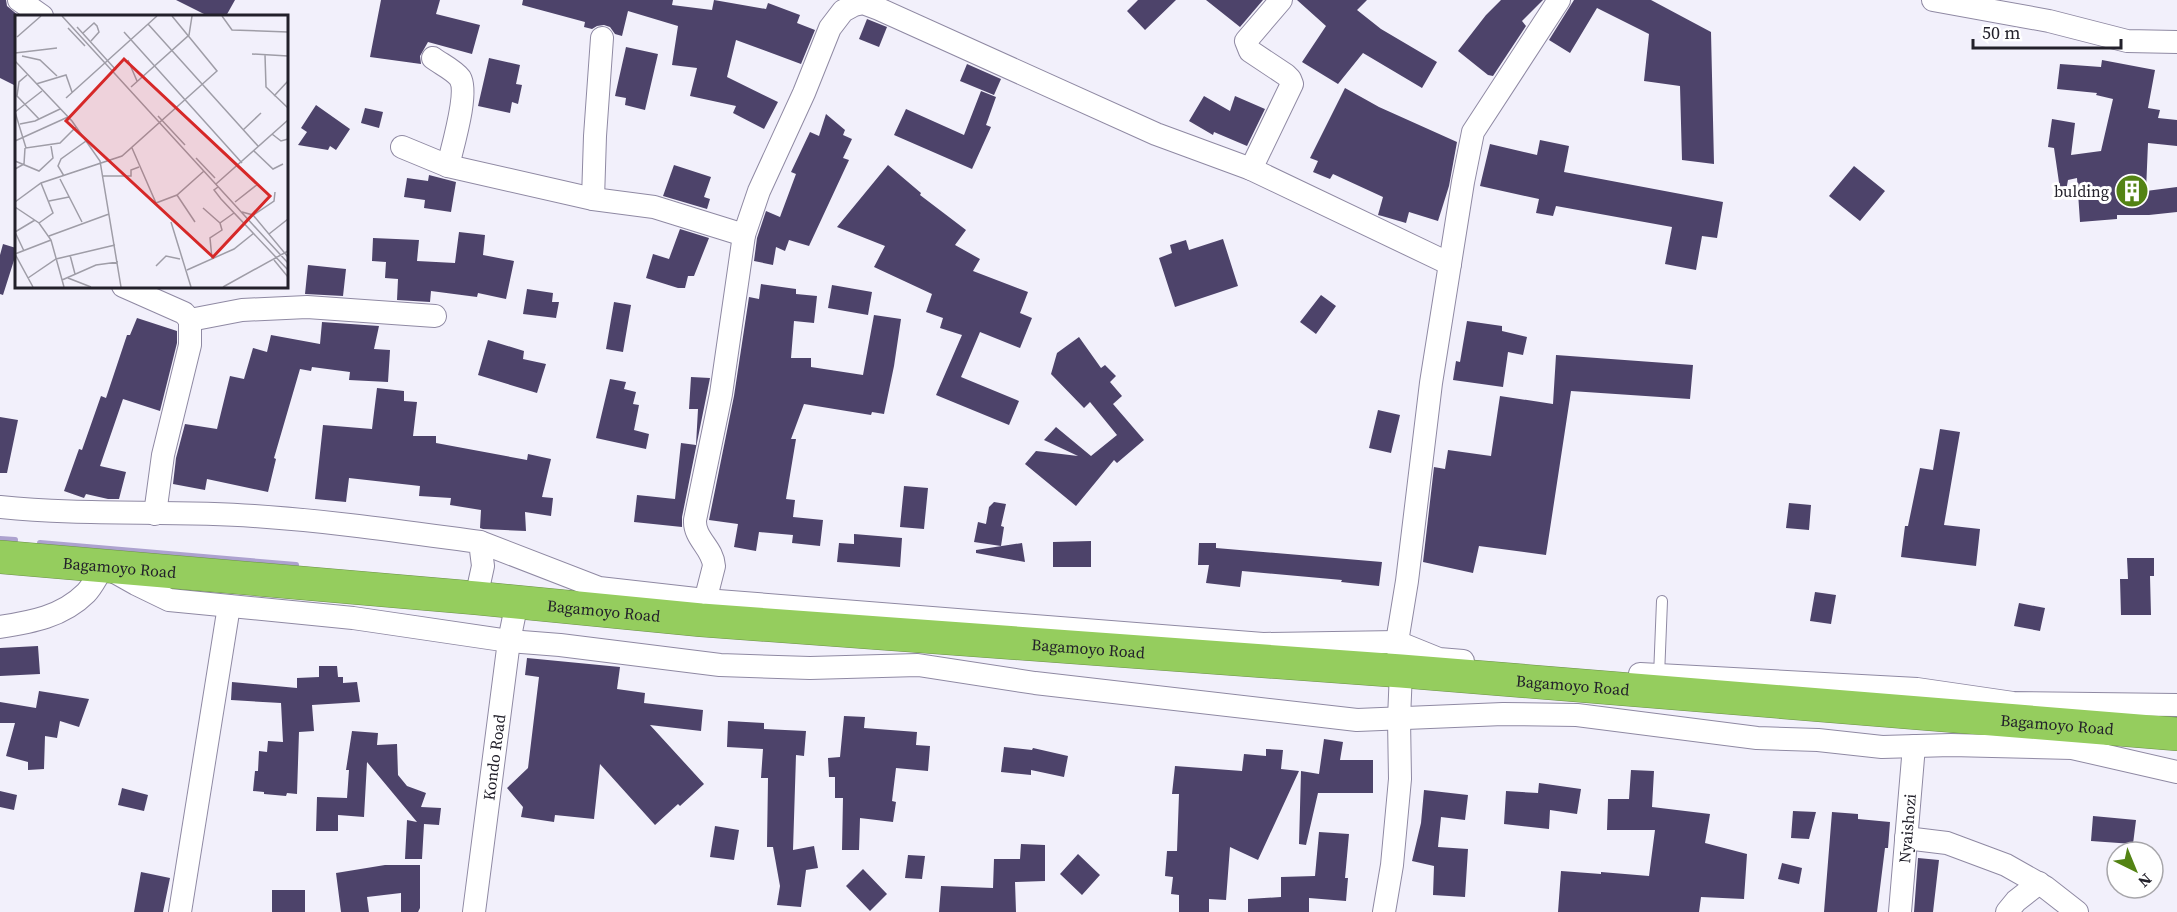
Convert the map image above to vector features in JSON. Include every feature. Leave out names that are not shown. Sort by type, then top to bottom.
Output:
[{"type":"highway","name":"Bagamoyo Road","points":[[0,557],[517,602],[703,610],[1399,657],[2177,734]]},
{"type":"street","points":[[19,0],[41,15]]},
{"type":"street","points":[[1251,169],[1292,84],[1286,75],[1250,51],[1246,41],[1281,0]]},
{"type":"street","points":[[1384,912],[1392,865],[1400,779],[1399,657],[1407,581],[1431,383],[1462,182],[1473,132],[1558,0]]},
{"type":"street","points":[[1933,0],[2049,11],[2127,41],[2177,42]]},
{"type":"street","points":[[0,507],[264,517],[363,526],[480,542],[599,588],[703,610],[714,560],[698,535],[695,520],[722,394],[744,234],[759,191],[800,102],[830,28],[843,11],[863,3],[1156,134],[1251,169],[1450,264]]},
{"type":"street","points":[[593,199],[602,38]]},
{"type":"street","points":[[433,58],[460,78],[463,91],[448,166]]},
{"type":"street","points":[[402,147],[448,166],[593,199],[654,207],[744,234]]},
{"type":"street","points":[[128,288],[184,313],[190,321],[190,345],[163,455],[155,514]]},
{"type":"street","points":[[190,321],[242,310],[307,307],[435,316]]},
{"type":"street","points":[[476,598],[483,566],[480,542]]},
{"type":"street","points":[[0,627],[31,622],[61,612],[87,592],[104,566],[169,600],[353,618],[509,641],[720,665],[810,668],[918,665],[1035,683],[1357,720],[1503,714],[1577,715],[1757,738],[1818,740],[1882,747],[1951,744],[2072,748],[2177,772]]},
{"type":"street","name":"Kondo Road","points":[[474,912],[509,641],[517,602]]},
{"type":"street","points":[[180,912],[229,606]]},
{"type":"street","points":[[1399,657],[1659,676],[1917,689],[2013,703],[2177,705]]},
{"type":"street","name":"Nyaishozi","points":[[1900,912],[1914,746]]},
{"type":"street","points":[[1906,838],[1947,843],[2006,865],[2039,883],[2077,912]]},
{"type":"street","points":[[2007,912],[2016,901],[2039,883]]},
{"type":"lane","points":[[1659,676],[1662,601]]},
{"type":"building","points":[[0,0],[6,0],[7,6],[18,15],[15,15],[15,86],[0,78]]},
{"type":"building","points":[[176,0],[235,0],[227,15],[206,15]]},
{"type":"building","points":[[381,0],[440,0],[436,14],[480,25],[472,54],[428,42],[420,56],[421,64],[370,57]]},
{"type":"building","points":[[523,0],[673,0],[672,5],[712,10],[714,0],[766,9],[768,3],[800,15],[797,23],[815,30],[801,64],[736,40],[727,77],[778,102],[764,129],[733,113],[736,106],[690,96],[697,68],[672,65],[678,26],[628,11],[622,36],[615,34],[610,27],[604,25],[592,29],[584,27],[585,22],[522,5]]},
{"type":"building","points":[[1138,0],[1176,0],[1145,30],[1127,11]]},
{"type":"building","points":[[1206,0],[1263,0],[1240,27]]},
{"type":"building","points":[[1297,0],[1367,0],[1357,10],[1381,29],[1437,62],[1422,88],[1363,53],[1338,84],[1302,62],[1326,26]]},
{"type":"building","points":[[1501,0],[1543,0],[1522,21],[1526,26],[1493,76],[1488,75],[1458,51]]},
{"type":"building","points":[[1574,0],[1651,0],[1711,32],[1714,164],[1682,160],[1680,86],[1644,81],[1649,34],[1597,8],[1570,53],[1549,40]]},
{"type":"building","points":[[867,19],[887,27],[879,47],[859,39]]},
{"type":"building","points":[[626,47],[658,54],[645,110],[625,105],[626,98],[615,96]]},
{"type":"building","points":[[489,58],[520,65],[516,84],[522,85],[518,104],[512,102],[510,113],[478,106]]},
{"type":"building","points":[[2102,60],[2155,70],[2148,108],[2160,110],[2158,118],[2177,120],[2177,146],[2148,143],[2146,191],[2177,187],[2177,212],[2117,215],[2117,219],[2080,222],[2077,178],[2068,180],[2065,196],[2061,196],[2054,148],[2048,147],[2052,119],[2075,123],[2071,155],[2101,151],[2113,99],[2096,95],[2097,93],[2057,89],[2060,64],[2101,67]]},
{"type":"building","points":[[967,64],[1001,79],[994,95],[960,81]]},
{"type":"building","points":[[1345,88],[1379,107],[1457,142],[1449,186],[1438,221],[1409,212],[1406,223],[1378,215],[1383,197],[1333,174],[1330,179],[1313,172],[1318,161],[1310,158]]},
{"type":"building","points":[[981,91],[996,97],[986,125],[991,127],[972,169],[894,135],[906,109],[964,135]]},
{"type":"building","points":[[1204,96],[1230,111],[1235,96],[1265,109],[1247,146],[1214,132],[1213,135],[1189,121]]},
{"type":"building","points":[[316,105],[350,129],[336,150],[330,146],[328,150],[298,145],[307,132],[301,128]]},
{"type":"building","points":[[365,108],[383,112],[379,128],[361,123]]},
{"type":"building","points":[[826,114],[845,130],[843,135],[852,139],[843,158],[849,160],[809,246],[789,240],[785,251],[776,247],[773,265],[754,261],[757,238],[766,211],[780,217],[796,174],[791,172],[810,132],[819,136]]},
{"type":"building","points":[[1540,140],[1569,146],[1564,172],[1723,202],[1717,238],[1702,236],[1696,270],[1665,264],[1672,227],[1556,206],[1553,216],[1536,213],[1539,199],[1480,186],[1490,144],[1537,155]]},
{"type":"building","points":[[674,165],[711,177],[704,197],[710,199],[707,209],[663,196]]},
{"type":"building","points":[[888,165],[921,193],[920,195],[966,230],[955,245],[980,259],[973,271],[1028,292],[1020,313],[1032,318],[1020,348],[980,332],[961,377],[1019,401],[1009,425],[936,395],[962,335],[940,328],[943,318],[926,312],[932,294],[874,267],[885,246],[837,227]]},
{"type":"building","points":[[1854,166],[1885,191],[1860,221],[1829,196]]},
{"type":"building","points":[[429,175],[456,182],[451,212],[424,208],[425,200],[404,197],[407,178],[428,181]]},
{"type":"building","points":[[680,229],[709,238],[694,276],[688,276],[685,288],[646,278],[653,254],[669,259]]},
{"type":"building","points":[[459,232],[485,235],[483,255],[514,261],[506,299],[478,293],[477,297],[431,291],[430,302],[397,300],[398,279],[385,278],[386,262],[372,261],[373,238],[419,240],[417,261],[455,263]]},
{"type":"building","points":[[1223,239],[1238,286],[1175,307],[1159,258],[1172,253],[1170,245],[1186,240],[1189,250]]},
{"type":"building","points":[[3,244],[15,248],[15,257],[3,295],[0,294],[0,255]]},
{"type":"building","points":[[308,265],[346,269],[343,296],[305,294]]},
{"type":"building","points":[[761,284],[796,289],[796,294],[817,296],[814,323],[794,321],[791,358],[811,358],[811,367],[863,375],[874,315],[901,319],[884,414],[872,412],[871,415],[804,404],[791,439],[796,439],[786,499],[795,500],[793,517],[823,520],[820,546],[792,543],[793,535],[759,532],[756,551],[734,547],[738,524],[709,520],[734,396],[749,297],[759,299]]},
{"type":"building","points":[[832,285],[872,292],[868,315],[828,308]]},
{"type":"building","points":[[527,289],[553,293],[552,302],[559,302],[556,318],[523,314]]},
{"type":"building","points":[[1321,295],[1336,306],[1316,334],[1300,322]]},
{"type":"building","points":[[614,302],[631,305],[623,352],[606,349]]},
{"type":"building","points":[[137,318],[177,331],[177,343],[160,411],[123,399],[100,466],[126,472],[119,499],[86,494],[84,498],[64,491],[79,449],[82,450],[101,396],[106,398],[127,335],[130,335]]},
{"type":"building","points":[[1467,321],[1502,326],[1502,331],[1527,337],[1523,355],[1508,352],[1503,387],[1453,380],[1456,361],[1460,362]]},
{"type":"building","points":[[322,322],[379,326],[374,349],[390,350],[388,382],[349,380],[350,372],[312,367],[311,371],[300,369],[274,458],[276,459],[268,492],[207,479],[205,490],[173,484],[176,458],[185,424],[217,429],[230,376],[244,379],[253,348],[267,352],[271,335],[320,344]]},
{"type":"building","points":[[1079,337],[1101,368],[1105,365],[1116,376],[1110,382],[1122,396],[1113,404],[1144,440],[1117,463],[1114,460],[1076,506],[1025,464],[1036,451],[1078,456],[1044,440],[1056,427],[1091,456],[1117,435],[1090,402],[1084,408],[1051,374],[1057,353]]},
{"type":"building","points":[[488,340],[524,351],[523,359],[546,364],[537,393],[478,375]]},
{"type":"building","points":[[1556,355],[1693,365],[1690,399],[1571,391],[1546,555],[1479,546],[1473,573],[1423,562],[1434,467],[1445,469],[1448,450],[1491,456],[1500,396],[1553,404]]},
{"type":"building","points":[[691,377],[710,378],[682,517],[682,527],[634,522],[637,495],[675,499],[681,443],[696,445],[698,409],[689,409]]},
{"type":"building","points":[[610,379],[626,382],[624,389],[636,392],[633,404],[639,405],[634,430],[649,434],[646,449],[596,438]]},
{"type":"building","points":[[377,388],[404,391],[404,401],[417,402],[413,436],[436,436],[436,443],[527,460],[528,454],[551,459],[542,497],[553,498],[551,516],[525,512],[526,531],[483,529],[480,528],[481,510],[450,505],[451,498],[419,496],[420,486],[349,478],[346,502],[315,499],[323,425],[372,429]]},
{"type":"building","points":[[1378,410],[1400,415],[1391,453],[1369,448]]},
{"type":"building","points":[[0,417],[18,420],[7,473],[0,473]]},
{"type":"building","points":[[1940,429],[1960,432],[1944,525],[1980,529],[1976,566],[1901,557],[1905,526],[1908,526],[1920,468],[1933,470]]},
{"type":"building","points":[[904,486],[928,488],[924,529],[900,527]]},
{"type":"building","points":[[994,502],[1006,504],[1001,526],[1004,527],[1001,546],[974,542],[978,522],[986,524],[989,507]]},
{"type":"building","points":[[1789,503],[1811,505],[1809,530],[1786,528]]},
{"type":"building","points":[[854,534],[902,538],[900,567],[837,562],[839,543],[854,544]]},
{"type":"building","points":[[1091,541],[1091,567],[1053,567],[1053,542]]},
{"type":"building","points":[[1022,543],[1025,562],[976,553],[976,550]]},
{"type":"building","points":[[1199,543],[1216,543],[1216,548],[1382,562],[1379,586],[1341,582],[1342,580],[1242,571],[1240,587],[1206,583],[1209,565],[1198,565]]},
{"type":"building","points":[[2127,558],[2154,558],[2154,576],[2150,576],[2151,615],[2121,615],[2120,579],[2128,579]]},
{"type":"building","points":[[1815,592],[1836,595],[1831,624],[1810,621]]},
{"type":"building","points":[[2019,603],[2045,608],[2040,631],[2014,626]]},
{"type":"building","points":[[38,646],[40,674],[0,676],[0,648]]},
{"type":"building","points":[[527,658],[620,667],[617,689],[645,693],[644,703],[703,710],[701,731],[650,725],[704,784],[655,825],[600,764],[594,819],[555,815],[554,822],[521,817],[523,807],[507,788],[528,768],[539,677],[525,675]]},
{"type":"building","points":[[319,666],[337,666],[338,677],[343,677],[343,683],[357,682],[360,702],[312,705],[314,731],[299,732],[297,794],[287,793],[286,796],[253,791],[255,771],[258,771],[259,751],[267,752],[268,741],[283,742],[281,703],[231,700],[232,682],[297,688],[297,678],[319,677]]},
{"type":"building","points":[[39,691],[89,699],[79,727],[60,721],[57,738],[45,736],[44,769],[28,770],[28,762],[6,756],[15,723],[0,723],[0,702],[36,708]]},
{"type":"building","points":[[844,716],[865,717],[864,728],[917,732],[916,745],[930,746],[928,771],[896,768],[892,801],[896,802],[893,822],[860,818],[859,850],[842,850],[843,798],[835,798],[835,777],[829,777],[828,758],[840,757]]},
{"type":"building","points":[[728,721],[764,723],[764,729],[806,731],[804,756],[796,755],[793,850],[814,846],[818,868],[806,870],[801,907],[777,905],[780,886],[773,847],[767,847],[768,778],[761,778],[763,749],[727,747]]},
{"type":"building","points":[[352,731],[378,733],[377,745],[397,744],[398,775],[407,786],[426,793],[421,807],[441,808],[439,825],[424,824],[422,859],[405,859],[407,820],[417,822],[367,762],[364,817],[338,815],[338,831],[316,831],[317,797],[347,798],[349,770],[346,770]]},
{"type":"building","points":[[1324,739],[1343,742],[1340,760],[1373,760],[1373,793],[1318,793],[1306,845],[1299,844],[1301,771],[1319,774]]},
{"type":"building","points":[[1004,747],[1032,750],[1033,748],[1068,756],[1064,777],[1031,770],[1031,775],[1001,772]]},
{"type":"building","points":[[1266,749],[1283,750],[1281,769],[1299,771],[1258,860],[1230,847],[1226,900],[1209,899],[1209,912],[1179,912],[1179,895],[1171,894],[1173,877],[1165,876],[1167,851],[1177,851],[1179,794],[1172,794],[1175,766],[1242,771],[1244,754],[1266,756]]},
{"type":"building","points":[[1631,770],[1654,771],[1652,807],[1710,814],[1705,843],[1747,854],[1744,899],[1701,897],[1699,912],[1558,912],[1561,871],[1649,876],[1655,830],[1607,830],[1608,799],[1629,799]]},
{"type":"building","points":[[1539,783],[1581,789],[1577,814],[1550,810],[1549,829],[1504,824],[1506,791],[1538,793]]},
{"type":"building","points":[[122,788],[148,795],[144,811],[118,805]]},
{"type":"building","points":[[1424,790],[1468,795],[1465,820],[1441,817],[1438,847],[1468,849],[1465,897],[1433,895],[1434,866],[1412,861],[1421,823]]},
{"type":"building","points":[[0,791],[17,795],[14,810],[0,807]]},
{"type":"building","points":[[1793,811],[1816,812],[1809,839],[1791,838]]},
{"type":"building","points":[[1832,812],[1858,814],[1858,819],[1890,822],[1877,912],[1824,912]]},
{"type":"building","points":[[2093,816],[2136,820],[2134,840],[2091,841]]},
{"type":"building","points":[[715,826],[739,830],[734,860],[710,857]]},
{"type":"building","points":[[1319,832],[1349,834],[1345,878],[1348,878],[1346,901],[1309,898],[1309,912],[1248,912],[1248,899],[1281,897],[1281,877],[1315,876]]},
{"type":"building","points":[[1021,844],[1045,845],[1045,881],[1015,882],[1016,912],[939,912],[941,886],[993,888],[994,859],[1020,859]]},
{"type":"building","points":[[1078,854],[1100,875],[1082,895],[1060,874]]},
{"type":"building","points":[[908,855],[925,856],[922,879],[905,878]]},
{"type":"building","points":[[1918,858],[1939,860],[1933,912],[1914,912]]},
{"type":"building","points":[[1782,863],[1802,868],[1799,884],[1778,879]]},
{"type":"building","points":[[385,865],[420,865],[420,908],[418,912],[401,912],[401,893],[367,897],[369,912],[341,912],[336,873]]},
{"type":"building","points":[[863,869],[887,894],[870,911],[846,886]]},
{"type":"building","points":[[141,872],[170,878],[163,912],[134,912]]},
{"type":"building","points":[[272,890],[305,890],[305,912],[272,912]]},
{"type":"waterway","points":[[0,539],[15,540]]},
{"type":"waterway","points":[[40,543],[296,565]]},
{"type":"place","name":"bulding","points":[[2132,191]]}]
